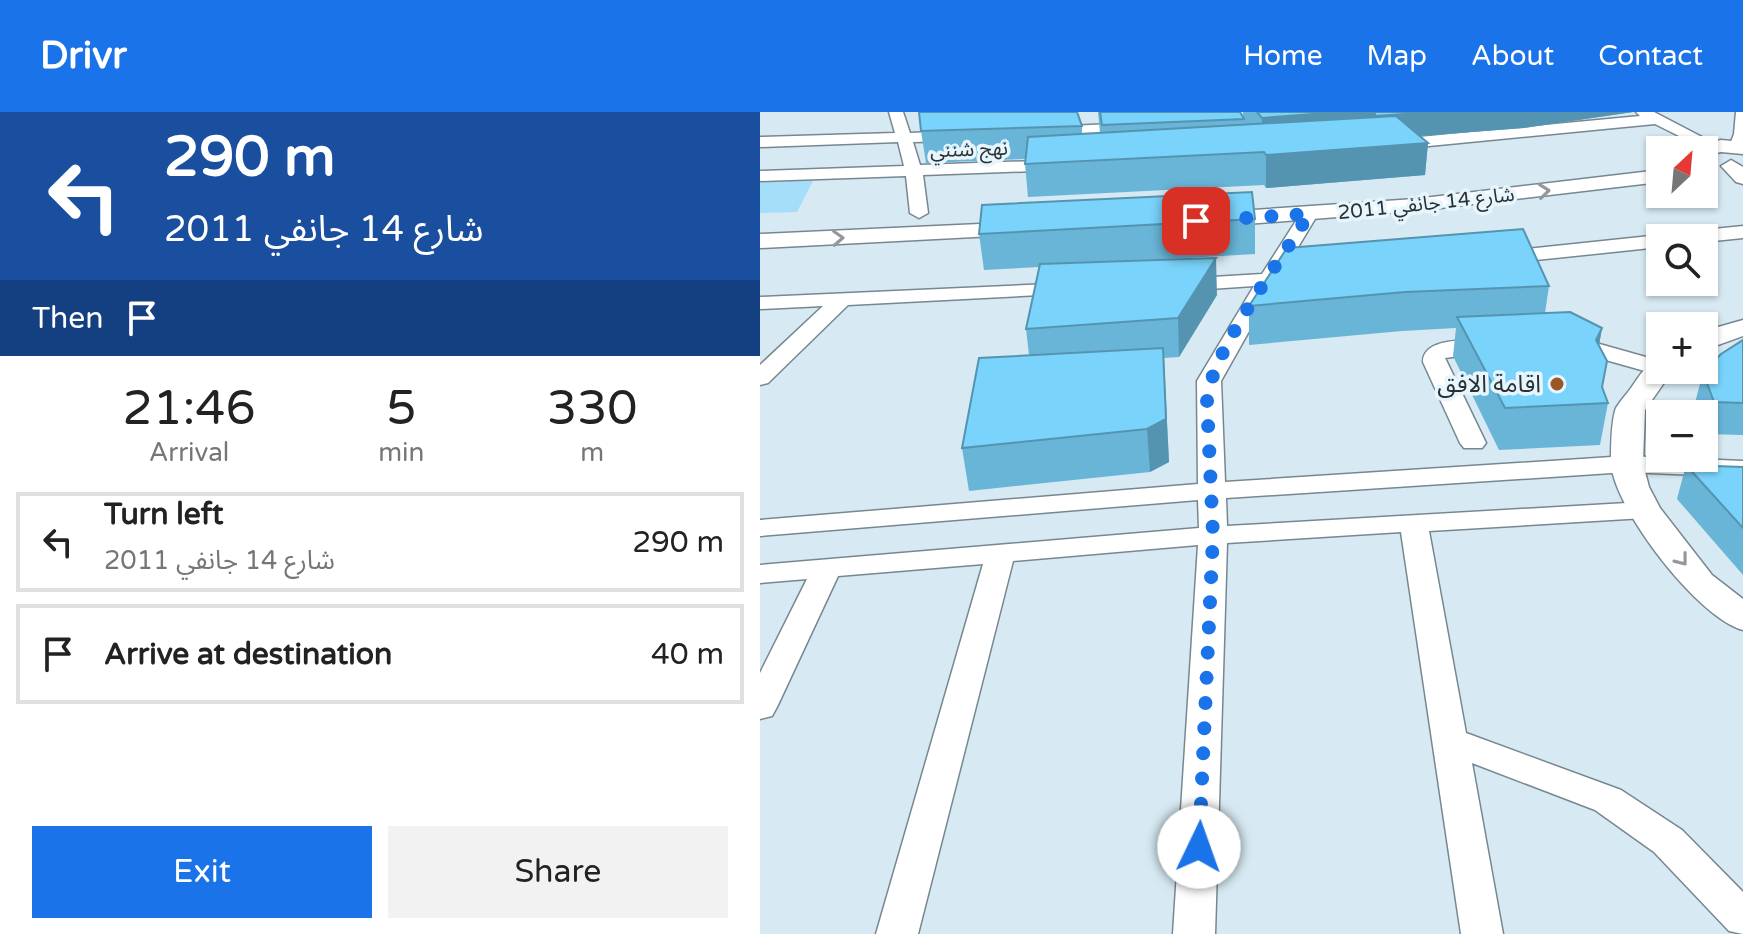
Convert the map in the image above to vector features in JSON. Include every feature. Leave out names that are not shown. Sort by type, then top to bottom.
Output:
[{"type":"street","points":[[896,112],[914,171],[919,213]]},
{"type":"street","points":[[1370,147],[1650,116],[1725,153],[1742,134],[1743,112]]},
{"type":"street","points":[[1028,133],[1145,127]]},
{"type":"street","points":[[760,142],[972,135]]},
{"type":"street","name":"شارع 14 جانفي 2011","points":[[1205,201],[1421,185],[1646,159]]},
{"type":"street","name":"نهج شنني","points":[[760,176],[1083,164]]},
{"type":"street","name":"شارع 14 جانفي 2011","points":[[1186,222],[1309,214],[1538,192],[1646,178]]},
{"type":"street","points":[[760,221],[1030,208]]},
{"type":"street","points":[[1194,934],[1213,535],[1207,400],[1209,381],[1222,354],[1309,214]]},
{"type":"street","points":[[760,241],[1046,228]]},
{"type":"street","points":[[1718,235],[1743,232]]},
{"type":"street","points":[[1474,261],[1646,243]]},
{"type":"street","points":[[1158,285],[1316,276]]},
{"type":"street","points":[[760,303],[1095,288]]},
{"type":"street","points":[[760,378],[843,299]]},
{"type":"street","points":[[1718,334],[1743,328]]},
{"type":"street","points":[[1545,342],[1562,341],[1646,364]]},
{"type":"street","points":[[1473,443],[1434,362],[1434,355],[1446,349],[1517,344]]},
{"type":"street","points":[[1649,384],[1630,410],[1627,464],[1644,510],[1699,583],[1743,618]]},
{"type":"street","points":[[760,528],[1212,491],[1627,464],[1743,469]]},
{"type":"street","points":[[760,574],[1213,535],[1644,510]]},
{"type":"street","points":[[1414,524],[1482,934]]},
{"type":"street","points":[[897,934],[1001,553]]},
{"type":"street","points":[[760,707],[827,568]]},
{"type":"street","points":[[1450,741],[1608,800],[1668,841],[1743,919]]},
{"type":"shaded area","points":[[815,177],[797,212],[760,213],[760,179]]},
{"type":"building","points":[[919,112],[1077,112],[1082,126],[921,131]]},
{"type":"building","points":[[1100,112],[1240,112],[1244,119],[1102,125]]},
{"type":"building","points":[[1257,112],[1339,112],[1262,118]]},
{"type":"building","points":[[1375,112],[1435,112],[1375,116]]},
{"type":"building","points":[[1396,116],[1428,143],[1266,155],[1264,152],[1025,164],[1028,137]]},
{"type":"building","points":[[1252,192],[1255,219],[979,234],[982,205]]},
{"type":"building","points":[[1523,229],[1549,286],[1405,292],[1249,306],[1287,248]]},
{"type":"building","points":[[1216,258],[1178,318],[1026,329],[1040,264]]},
{"type":"building","points":[[1570,312],[1602,328],[1596,340],[1607,361],[1602,387],[1608,403],[1505,408],[1457,317]]},
{"type":"building","points":[[1743,340],[1743,403],[1713,400],[1707,384],[1718,384],[1718,357]]},
{"type":"building","points":[[1163,348],[1166,419],[1147,429],[962,448],[979,358]]},
{"type":"building","points":[[1718,466],[1743,467],[1743,528],[1692,472],[1718,472]]},
{"type":"place","name":"اقامة الافق","points":[[1557,384]]},
{"type":"route","points":[[1196,221],[1309,214],[1222,354],[1209,381],[1207,400],[1213,535],[1199,847]]}]
